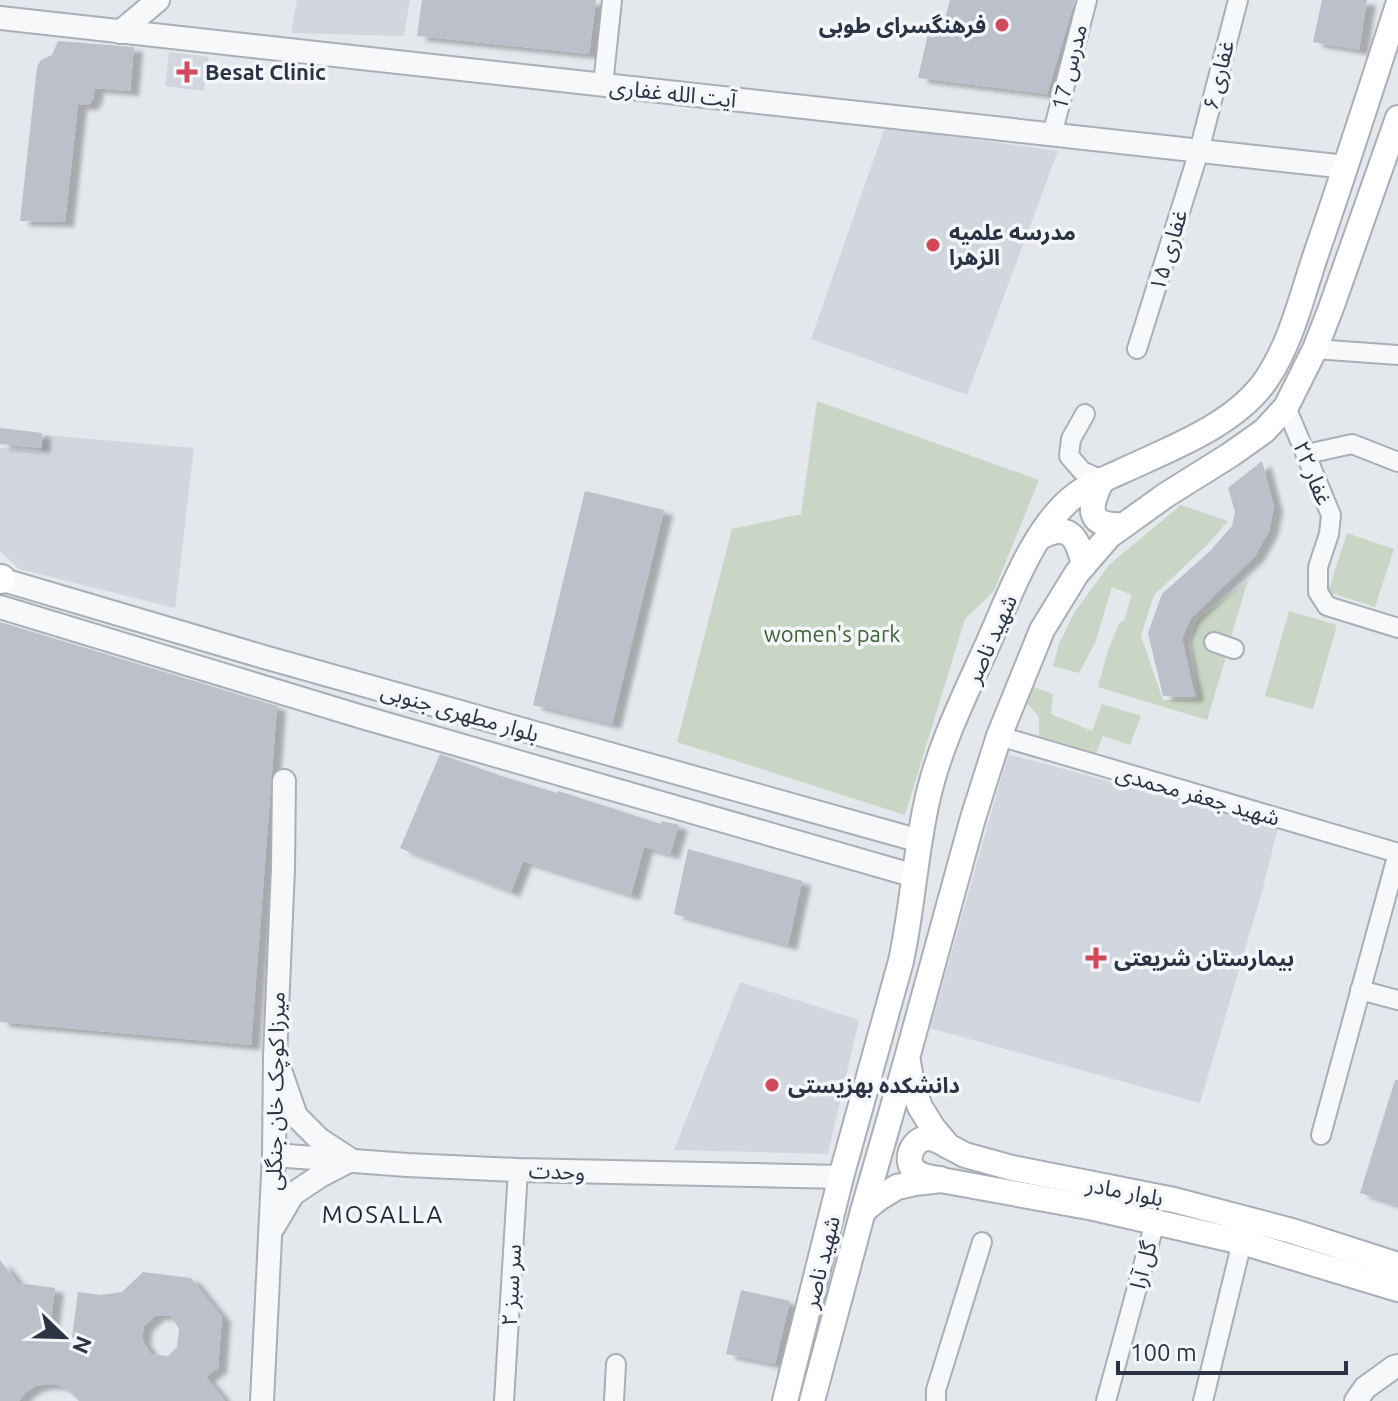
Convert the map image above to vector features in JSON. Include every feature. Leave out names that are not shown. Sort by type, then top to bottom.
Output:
[{"type":"main road","name":"شهید ناصر","points":[[785,1401],[841,1177],[901,961],[926,804],[955,717],[1022,568],[1047,525],[1063,505],[1079,492],[1232,415],[1264,382],[1282,354],[1398,5]]},
{"type":"main road","name":"شهید ناصر","points":[[816,1389],[973,818],[999,736],[1042,630],[1060,598],[1109,536],[1264,431],[1286,407],[1315,349],[1389,171],[1398,118]]},
{"type":"main road","points":[[1102,480],[1094,496],[1094,515],[1109,526],[1124,525]]},
{"type":"main road","points":[[1040,537],[1058,530],[1073,536],[1079,544],[1084,565]]},
{"type":"main road","points":[[907,1058],[920,1107],[948,1146]]},
{"type":"main road","points":[[948,1146],[930,1138],[921,1139],[910,1152],[909,1162],[913,1170],[941,1180],[1094,1208],[1242,1242],[1398,1284]]},
{"type":"main road","name":"بلوار مادر","points":[[948,1146],[987,1162],[1174,1200],[1292,1231],[1398,1284]]},
{"type":"main road","points":[[863,1211],[897,1187],[941,1180]]},
{"type":"main road","points":[[794,1371],[816,1389]]},
{"type":"street","points":[[120,32],[158,0]]},
{"type":"street","points":[[603,85],[612,0]]},
{"type":"street","name":"مدرس 17","points":[[1052,135],[1087,0]]},
{"type":"street","name":"غفاری ۶","points":[[1199,151],[1238,0]]},
{"type":"street","name":"آیت الله غفاری","points":[[0,18],[1346,167]]},
{"type":"street","name":"غفاری ۱۵","points":[[1137,349],[1199,151]]},
{"type":"street","points":[[1315,349],[1398,355]]},
{"type":"street","name":"غفار ۲۲","points":[[1286,407],[1331,515],[1329,534],[1318,567],[1318,592],[1327,606],[1398,628]]},
{"type":"street","points":[[1085,414],[1071,439],[1069,456],[1082,471],[1102,480]]},
{"type":"street","points":[[1307,454],[1352,444],[1398,462]]},
{"type":"street","name":"بلوار مطهری جنوبی","points":[[0,579],[239,650],[920,841]]},
{"type":"street","name":"بلوار مطهری جنوبی","points":[[0,607],[232,678],[915,876]]},
{"type":"street","points":[[1214,642],[1234,649]]},
{"type":"street","points":[[232,678],[239,650]]},
{"type":"street","name":"شهید جعفر محمدی","points":[[999,736],[1398,853],[1321,1135]]},
{"type":"street","points":[[620,792],[629,759]]},
{"type":"street","name":"میرزا کوچک خان جنگلی","points":[[262,1401],[274,1155],[284,781]]},
{"type":"street","points":[[1360,990],[1398,1000]]},
{"type":"street","points":[[271,1230],[293,1194],[351,1160],[319,1139],[296,1116],[275,1057]]},
{"type":"street","name":"وحدت","points":[[274,1155],[518,1170],[841,1177]]},
{"type":"street","name":"سر سبز ۲","points":[[504,1401],[518,1170]]},
{"type":"street","name":"گل آرا","points":[[1106,1401],[1155,1222]]},
{"type":"street","points":[[936,1401],[936,1390],[982,1242]]},
{"type":"street","points":[[1203,1401],[1242,1242]]},
{"type":"street","points":[[1356,1401],[1365,1388],[1397,1362]]},
{"type":"street","points":[[614,1401],[616,1364]]},
{"type":"shaded area","points":[[297,0],[410,0],[404,36],[291,33]]},
{"type":"shaded area","name":"Besat Clinic","points":[[169,52],[209,57],[204,91],[165,86]]},
{"type":"shaded area","name":"مدرسه علمیه الزهرا","points":[[885,127],[1058,151],[967,395],[811,339]]},
{"type":"shaded area","points":[[45,435],[194,448],[175,608],[19,569],[0,551],[0,448],[41,452]]},
{"type":"shaded area","name":"بیمارستان شریعتی","points":[[1008,754],[1278,827],[1200,1103],[930,1028]]},
{"type":"shaded area","name":"دانشکده بهزیستی","points":[[740,982],[859,1020],[828,1154],[674,1150]]},
{"type":"green space","name":"women's park","points":[[817,401],[1039,480],[994,591],[965,619],[905,815],[677,742],[732,529],[801,514]]},
{"type":"green space","points":[[1181,505],[1228,521],[1154,595],[1141,636],[1163,700],[1199,699],[1190,641],[1197,621],[1248,580],[1230,640],[1212,632],[1207,650],[1226,657],[1207,720],[1098,687],[1108,650],[1119,624],[1124,620],[1132,595],[1112,587],[1095,643],[1079,673],[1053,666],[1059,644],[1074,613],[1110,564]]},
{"type":"green space","points":[[1347,533],[1394,549],[1375,607],[1328,592]]},
{"type":"green space","points":[[1289,611],[1337,625],[1313,709],[1265,696]]},
{"type":"green space","points":[[1031,686],[1053,694],[1051,714],[1092,731],[1102,704],[1141,716],[1130,745],[1103,736],[1096,753],[1039,736],[1039,717],[1026,702]]},
{"type":"building","points":[[422,0],[596,0],[589,54],[417,36]]},
{"type":"building","points":[[950,0],[1075,0],[1047,94],[918,78],[929,29],[942,31]]},
{"type":"building","points":[[1322,0],[1367,0],[1359,50],[1313,42]]},
{"type":"building","points":[[58,41],[134,47],[130,91],[95,88],[89,105],[78,105],[65,222],[20,221],[37,67],[41,60],[52,55]]},
{"type":"building","points":[[0,428],[42,433],[41,448],[0,444]]},
{"type":"building","points":[[1262,461],[1274,507],[1269,531],[1255,556],[1191,618],[1182,638],[1195,697],[1163,696],[1148,633],[1162,594],[1210,551],[1232,526],[1235,512],[1228,488]]},
{"type":"building","points":[[585,491],[664,510],[612,724],[533,705]]},
{"type":"building","points":[[0,622],[277,706],[251,1045],[0,1022]]},
{"type":"building","points":[[440,754],[501,776],[661,824],[662,821],[679,825],[670,854],[644,847],[631,895],[523,861],[511,892],[400,848]]},
{"type":"building","points":[[688,849],[802,881],[788,945],[674,914]]},
{"type":"building","points":[[1395,1080],[1398,1080],[1398,1205],[1360,1193]]},
{"type":"building","points":[[0,1260],[18,1283],[55,1288],[49,1336],[72,1338],[78,1292],[101,1295],[122,1292],[143,1272],[191,1278],[222,1317],[218,1368],[206,1377],[225,1401],[79,1401],[68,1390],[47,1384],[26,1392],[19,1401],[0,1401]],"holes":[[[156,1315],[171,1316],[179,1329],[177,1347],[168,1356],[151,1354],[142,1340],[144,1326]]]},
{"type":"building","points":[[741,1290],[790,1301],[775,1364],[726,1354]]},
{"type":"place","name":"فرهنگسرای طوبی","points":[[1002,25]]},
{"type":"place","name":"Besat Clinic","points":[[187,72]]},
{"type":"place","name":"مدرسه علمیه الزهرا","points":[[933,245]]},
{"type":"place","name":"بیمارستان شریعتی","points":[[1096,958]]},
{"type":"place","name":"دانشکده بهزیستی","points":[[772,1085]]},
{"type":"district","name":"MOSALLA","points":[[383,1215]]}]
